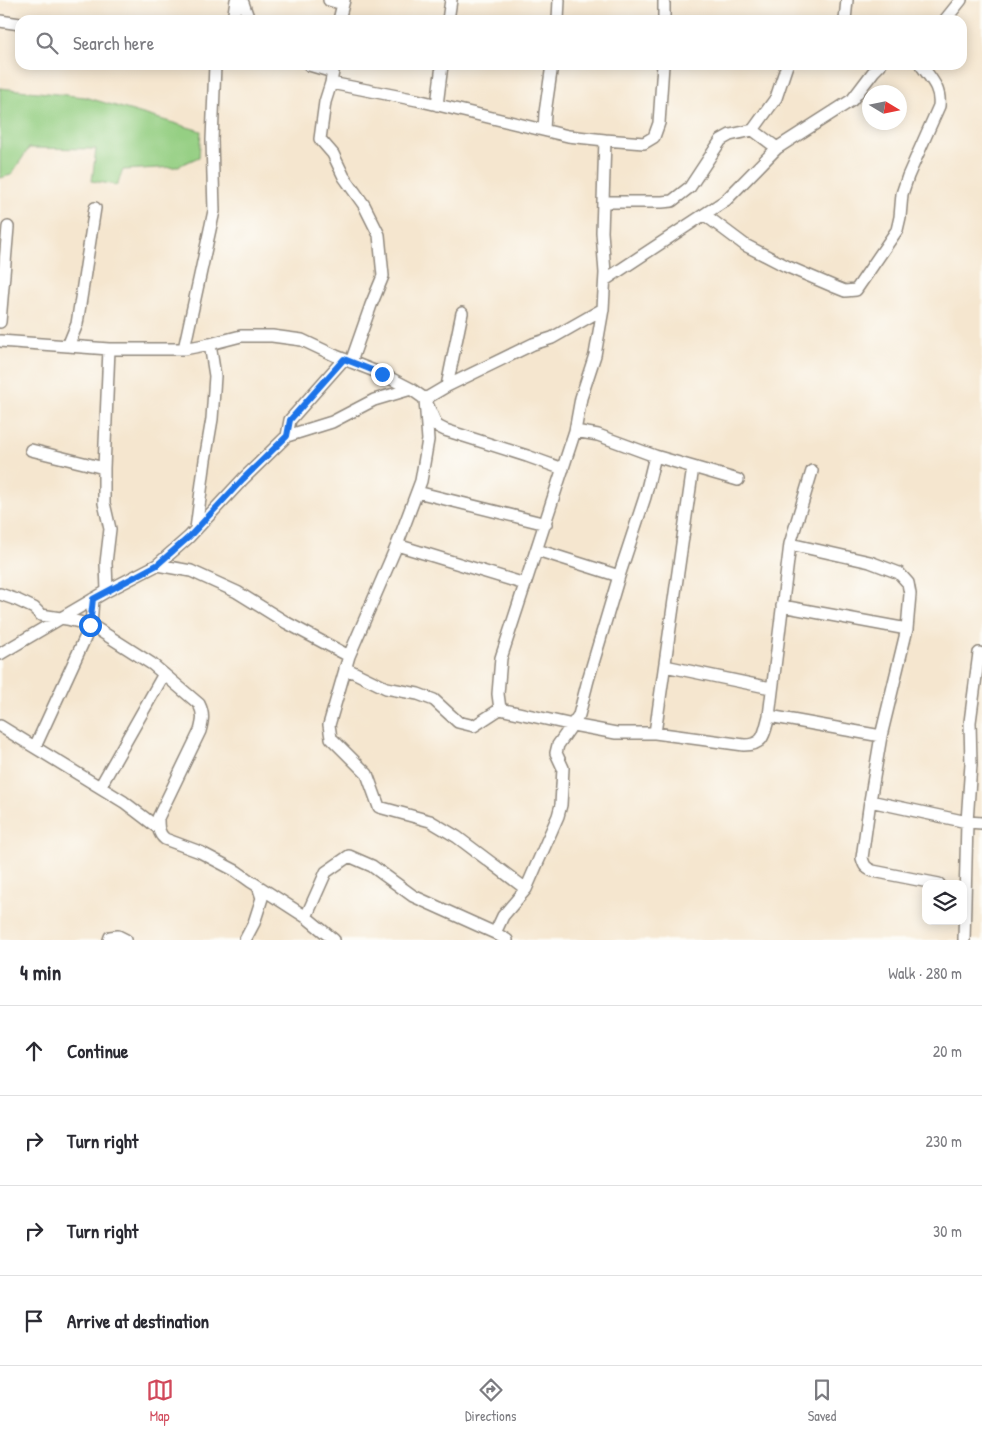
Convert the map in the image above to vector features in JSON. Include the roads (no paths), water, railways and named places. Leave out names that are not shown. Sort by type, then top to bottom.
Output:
[{"type":"street","points":[[234,15],[236,0]]},
{"type":"street","points":[[242,0],[247,15]]},
{"type":"street","points":[[329,0],[343,2],[340,15]]},
{"type":"street","points":[[449,15],[451,0]]},
{"type":"street","points":[[558,15],[559,0]]},
{"type":"street","points":[[664,0],[664,15]]},
{"type":"street","points":[[846,15],[847,0]]},
{"type":"street","points":[[949,15],[961,0]]},
{"type":"street","points":[[0,21],[15,23]]},
{"type":"street","points":[[184,348],[214,211],[212,140],[215,70]]},
{"type":"street","points":[[437,105],[441,70]]},
{"type":"street","points":[[544,130],[551,70]]},
{"type":"street","points":[[287,436],[290,420],[347,361],[383,276],[379,235],[364,205],[344,177],[333,154],[320,139],[324,102],[333,73],[355,87],[568,136],[644,143],[654,137],[659,123],[663,70]]},
{"type":"street","points":[[602,202],[672,201],[690,187],[721,140],[730,135],[753,130],[776,98],[785,70]]},
{"type":"street","points":[[605,280],[726,200],[777,148],[852,100],[875,70]]},
{"type":"street","points":[[705,215],[745,245],[786,266],[845,291],[856,290],[897,230],[905,185],[939,106],[940,97],[938,90],[924,70]]},
{"type":"street","points":[[753,130],[777,148]]},
{"type":"street","points":[[500,709],[498,694],[501,658],[563,470],[575,431],[580,398],[595,355],[605,280],[602,202],[605,140]]},
{"type":"street","points":[[68,346],[77,324],[95,208]]},
{"type":"street","points":[[0,322],[8,226]]},
{"type":"street","points":[[425,399],[447,386],[533,344],[552,338],[602,309]]},
{"type":"street","points":[[447,386],[462,314]]},
{"type":"street","points":[[0,341],[109,349],[184,348],[241,336],[272,336],[302,340],[347,361],[382,374],[411,389],[425,399],[437,426],[445,430],[527,456],[563,470]]},
{"type":"street","points":[[196,529],[212,419],[215,376],[210,344]]},
{"type":"street","points":[[107,591],[106,564],[110,529],[104,503],[104,468],[109,349]]},
{"type":"street","points":[[0,654],[107,591],[157,565],[196,529],[287,436],[332,422],[374,400],[411,389]]},
{"type":"street","points":[[425,399],[428,440],[421,481],[397,545],[349,656],[329,725],[331,738],[367,774],[379,807],[430,821],[457,837],[526,889]]},
{"type":"street","points":[[575,431],[598,435],[655,456],[738,480]]},
{"type":"street","points":[[32,450],[104,468]]},
{"type":"street","points":[[495,932],[503,916],[526,889],[558,816],[561,805],[563,768],[556,753],[558,744],[579,715],[588,680],[646,497],[655,456]]},
{"type":"street","points":[[655,734],[693,467]]},
{"type":"street","points":[[345,668],[386,688],[418,694],[434,700],[458,722],[474,726],[500,709],[616,732],[655,734],[754,745],[762,740],[769,716],[790,544],[812,471]]},
{"type":"street","points":[[417,492],[546,524]]},
{"type":"street","points":[[790,544],[870,562],[899,573],[908,582],[910,594],[907,629],[881,736],[862,858],[866,868],[873,871],[922,881]]},
{"type":"street","points":[[397,545],[525,584]]},
{"type":"street","points":[[537,550],[620,576]]},
{"type":"street","points":[[157,565],[191,571],[237,592],[287,623],[349,656]]},
{"type":"street","points":[[0,594],[34,608],[41,615],[90,625],[152,664],[199,704],[203,712],[200,731],[158,818],[158,828],[161,835],[165,839],[200,852],[236,871],[306,917],[334,940]]},
{"type":"street","points":[[35,747],[90,625],[93,599]]},
{"type":"street","points":[[782,606],[907,629]]},
{"type":"street","points":[[965,880],[967,822],[977,764],[970,722],[979,653],[982,654]]},
{"type":"street","points":[[665,666],[771,688]]},
{"type":"street","points":[[100,787],[164,674]]},
{"type":"street","points":[[769,716],[881,736]]},
{"type":"street","points":[[0,726],[124,802],[158,828]]},
{"type":"street","points":[[870,801],[967,822],[982,823]]},
{"type":"street","points":[[306,917],[326,872],[349,856],[372,866],[413,896],[495,932],[507,940]]},
{"type":"street","points":[[245,940],[254,923],[262,898],[258,886]]},
{"type":"street","points":[[964,925],[964,940]]},
{"type":"street","points":[[109,940],[110,937],[118,936],[126,940]]}]
